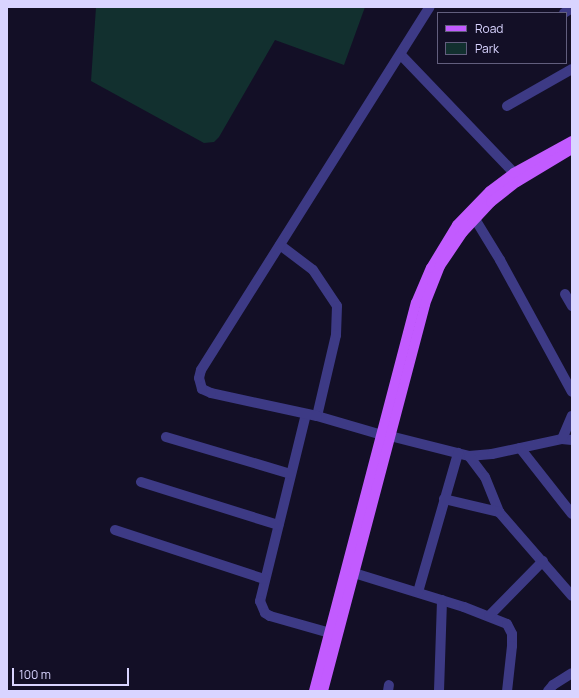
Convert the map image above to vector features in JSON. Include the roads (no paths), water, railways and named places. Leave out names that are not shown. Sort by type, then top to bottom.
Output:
[{"type":"main road","points":[[323,691],[354,573],[387,436],[416,303],[430,268],[447,239],[465,216],[490,191],[514,173],[572,141]]},
{"type":"main road","points":[[314,691],[431,287],[440,266],[475,219],[491,202],[517,182],[572,149]]},
{"type":"street","points":[[430,7],[201,370],[199,378],[202,389],[211,393],[317,416],[387,436],[469,456],[567,440],[572,416]]},
{"type":"street","points":[[401,55],[514,173]]},
{"type":"street","points":[[507,106],[572,69]]},
{"type":"street","points":[[475,219],[500,260],[572,392]]},
{"type":"street","points":[[280,246],[313,270],[337,306],[336,335],[317,416]]},
{"type":"street","points":[[565,294],[572,306]]},
{"type":"street","points":[[306,414],[264,579],[260,601],[265,613],[330,633]]},
{"type":"street","points":[[166,438],[291,474]]},
{"type":"street","points":[[520,448],[572,514]]},
{"type":"street","points":[[418,592],[458,453]]},
{"type":"street","points":[[469,456],[485,477],[499,512],[572,596]]},
{"type":"street","points":[[140,482],[278,525]]},
{"type":"street","points":[[444,499],[499,512]]},
{"type":"street","points":[[116,530],[264,579]]},
{"type":"street","points":[[489,616],[543,561]]},
{"type":"street","points":[[354,573],[418,592],[489,616],[507,624],[512,634],[507,691]]},
{"type":"street","points":[[439,691],[442,600]]},
{"type":"street","points":[[548,691],[553,685],[572,673]]}]
